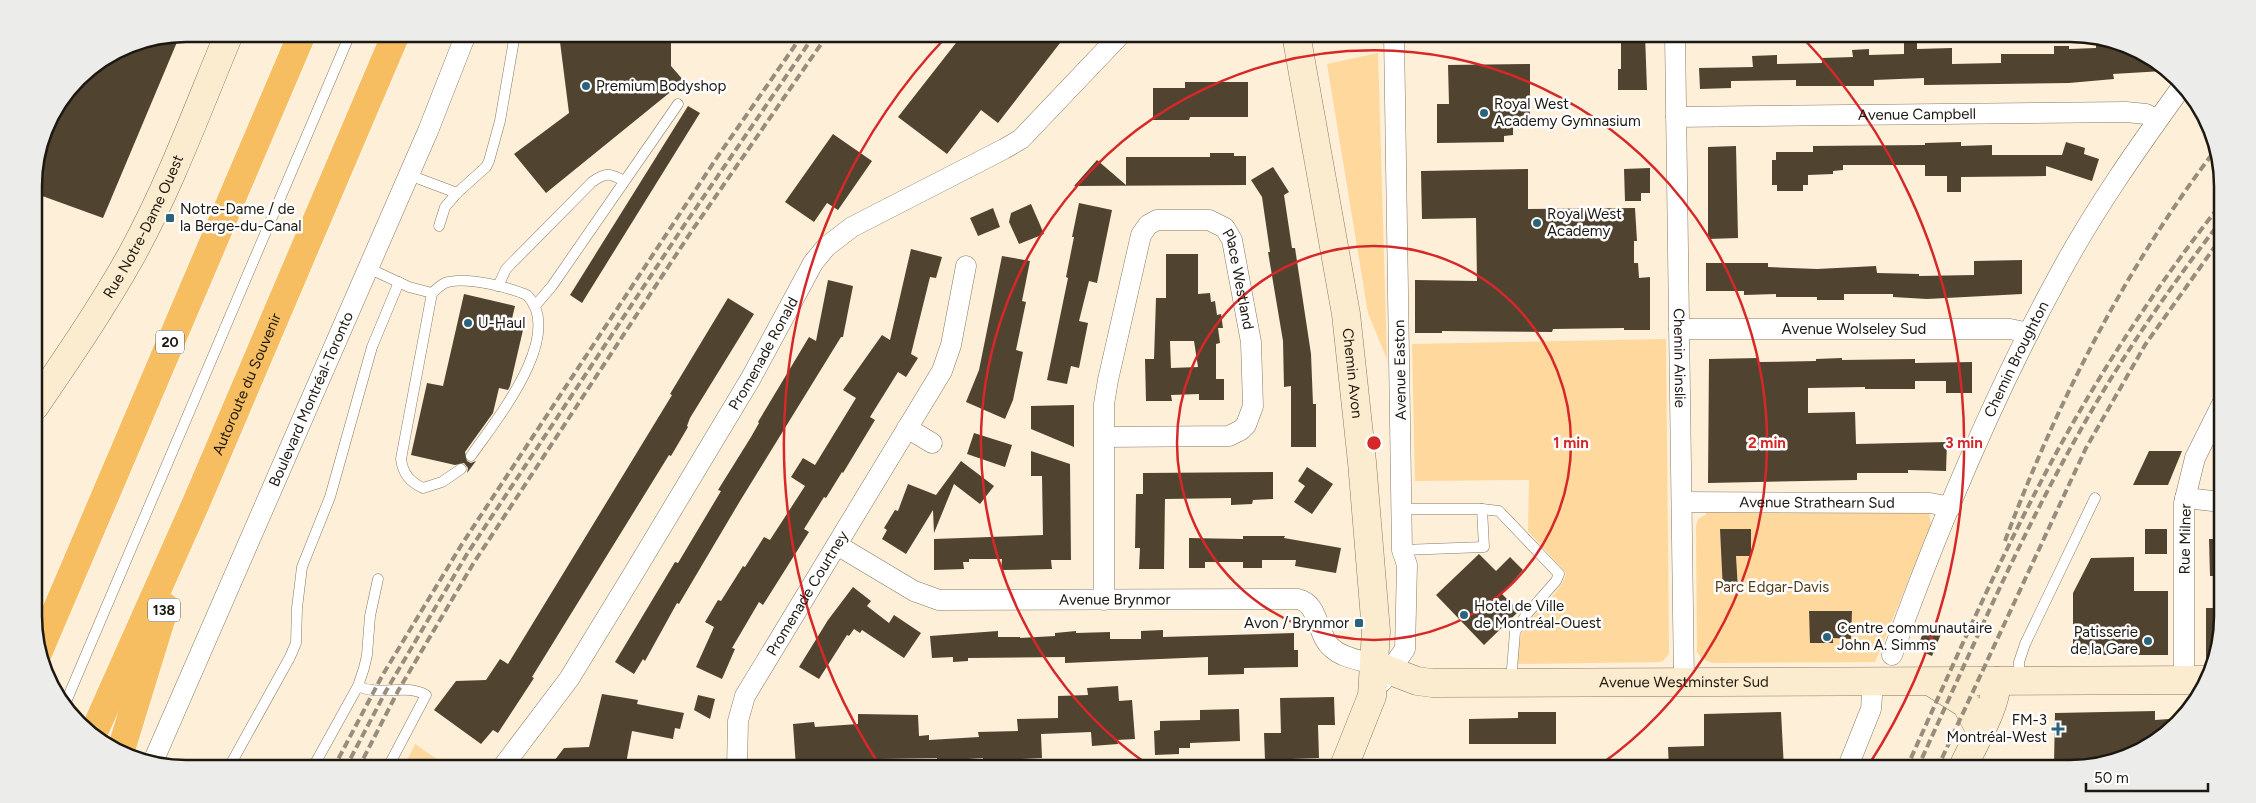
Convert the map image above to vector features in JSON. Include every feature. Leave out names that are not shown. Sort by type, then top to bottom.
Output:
[{"type":"highway","name":"20","points":[[44,639],[299,42]]},
{"type":"highway","name":"Autoroute du Souvenir","points":[[96,728],[196,503],[393,42]]},
{"type":"highway","name":"138","points":[[122,746],[196,503]]},
{"type":"main road","name":"Rue Notre-Dame Ouest","points":[[43,395],[98,312],[131,255],[167,180],[226,42]]},
{"type":"main road","name":"Chemin Avon","points":[[1297,42],[1346,314],[1362,462],[1376,631],[1382,668],[1347,760]]},
{"type":"main road","name":"Avenue Westminster Sud","points":[[1382,668],[1417,681],[1432,683],[1873,683],[2195,680]]},
{"type":"main road","points":[[1966,760],[1994,696],[2008,681]]},
{"type":"main road","points":[[1931,682],[1966,704],[1980,730]]},
{"type":"street","name":"Boulevard Montréal-Toronto","points":[[155,757],[409,176],[463,42]]},
{"type":"street","name":"Promenade Ronald","points":[[508,760],[569,679],[724,424],[780,325],[804,278],[819,255],[833,241],[852,228],[1021,139],[1113,42]]},
{"type":"street","name":"Avenue Easton","points":[[1382,668],[1404,649],[1407,565],[1402,550],[1394,42]]},
{"type":"street","name":"Chemin Ainslie","points":[[1675,42],[1684,683]]},
{"type":"street","name":"Chemin Broughton","points":[[1892,655],[1987,422],[2029,333],[2087,228],[2177,92]]},
{"type":"street","name":"Avenue Campbell","points":[[1676,117],[2126,112],[2146,114],[2157,120]]},
{"type":"street","name":"Place Westland","points":[[1104,600],[1104,404],[1142,232],[1148,225],[1158,220],[1209,220],[1219,223],[1230,234],[1232,240],[1250,342],[1253,406],[1250,419],[1241,430],[1228,436],[1105,437]]},
{"type":"street","name":"Promenade Courtney","points":[[737,760],[737,732],[741,705],[756,677],[946,363],[966,266]]},
{"type":"street","name":"Avenue Wolseley Sud","points":[[1679,329],[2010,329],[2029,333]]},
{"type":"street","name":"Rue Milner","points":[[2195,680],[2185,498],[2194,458],[2214,419]]},
{"type":"street","points":[[907,428],[932,442]]},
{"type":"street","points":[[2185,498],[2214,501]]},
{"type":"street","name":"Avenue Strathearn Sud","points":[[1682,502],[1930,503],[1951,507]]},
{"type":"street","name":"Avenue Brynmor","points":[[837,545],[914,591],[939,600],[1287,598],[1302,600],[1312,608],[1321,635],[1330,647],[1340,654],[1382,668]]},
{"type":"street","points":[[1851,760],[1871,708],[1873,683]]},
{"type":"lane","points":[[68,698],[347,42]]},
{"type":"lane","points":[[438,226],[445,206],[486,167],[489,161],[500,121],[514,42]]},
{"type":"lane","points":[[535,306],[552,286],[678,104]]},
{"type":"lane","points":[[498,286],[506,269],[592,182],[606,174],[612,174],[624,181]]},
{"type":"lane","points":[[409,176],[457,193]]},
{"type":"lane","points":[[368,268],[399,282],[432,292]]},
{"type":"lane","points":[[461,469],[442,482],[423,488],[408,478],[401,459],[432,292],[446,282],[456,281],[498,286],[527,295],[539,315],[538,331],[531,358],[513,395],[471,456]]},
{"type":"lane","points":[[233,760],[296,643],[297,608],[302,568],[330,497],[372,347],[399,282]]},
{"type":"lane","points":[[2008,681],[2019,662],[2025,644],[2095,498]]},
{"type":"lane","points":[[1402,509],[1482,509],[1499,511],[1558,574],[1556,581],[1526,615],[1514,632],[1511,683]]},
{"type":"lane","points":[[1402,550],[1484,547],[1482,509]]},
{"type":"lane","points":[[317,760],[358,686],[367,654],[370,616],[378,580]]},
{"type":"lane","points":[[358,686],[374,691],[411,690],[426,695],[392,760]]},
{"type":"green space","points":[[1378,53],[1387,359],[1368,313],[1327,64]]},
{"type":"green space","points":[[1666,339],[1669,654],[1663,661],[1659,662],[1517,664],[1522,633],[1532,618],[1558,589],[1566,573],[1528,531],[1529,480],[1415,481],[1412,344]]},
{"type":"green space","name":"Parc Edgar-Davis","points":[[1706,512],[1929,513],[1931,524],[1875,662],[1712,663],[1701,658],[1697,652],[1696,525],[1699,518],[1706,515]]},
{"type":"green space","points":[[415,744],[438,760],[407,760]]},
{"type":"building","points":[[560,42],[671,42],[671,66],[684,81],[546,193],[514,154],[569,113]]},
{"type":"building","points":[[957,42],[1061,42],[998,123],[981,110],[947,154],[898,117]]},
{"type":"building","points":[[1621,42],[1645,42],[1647,90],[1618,90],[1618,69],[1621,69]]},
{"type":"building","points":[[1917,42],[1917,49],[1952,48],[1952,64],[2001,63],[2001,54],[2054,54],[2054,46],[2069,46],[2069,49],[2096,48],[2096,45],[2098,45],[2125,53],[2156,71],[2113,74],[2114,79],[2069,83],[1924,85],[1924,78],[1874,80],[1874,86],[1796,86],[1796,80],[1731,81],[1731,88],[1700,89],[1699,68],[1753,67],[1752,56],[1777,55],[1777,64],[1822,63],[1822,58],[1853,57],[1852,50],[1869,49],[1869,55],[1904,54],[1904,43]]},
{"type":"building","points":[[177,43],[103,218],[43,196],[44,167],[53,131],[78,91],[106,67],[131,53],[158,45]]},
{"type":"building","name":"Royal West Academy Gymnasium","points":[[1530,64],[1530,121],[1513,121],[1513,135],[1504,136],[1504,142],[1437,143],[1437,104],[1449,104],[1448,65]]},
{"type":"building","points":[[1185,82],[1248,82],[1248,117],[1190,117],[1189,120],[1153,120],[1153,88],[1185,88]]},
{"type":"building","points":[[688,106],[700,113],[582,303],[570,295]]},
{"type":"building","points":[[833,134],[872,161],[838,210],[827,203],[814,222],[785,202]]},
{"type":"building","points":[[1961,142],[1961,146],[1992,145],[1992,155],[2062,155],[2066,142],[2085,148],[2084,154],[2099,159],[2092,181],[2046,166],[2046,176],[1961,177],[1961,192],[1947,192],[1947,176],[1925,176],[1925,165],[1843,165],[1843,170],[1833,171],[1833,174],[1808,175],[1808,185],[1803,185],[1803,191],[1777,191],[1777,185],[1772,185],[1772,160],[1776,160],[1776,152],[1813,152],[1813,146],[1925,145],[1925,143]]},
{"type":"building","points":[[1736,146],[1738,238],[1708,239],[1708,147]]},
{"type":"building","points":[[1210,153],[1234,153],[1234,156],[1246,156],[1246,185],[1074,186],[1097,160],[1126,185],[1126,157],[1210,157]]},
{"type":"building","points":[[1273,167],[1289,192],[1284,195],[1292,248],[1295,248],[1311,354],[1313,404],[1316,404],[1316,447],[1291,447],[1291,386],[1284,387],[1283,341],[1268,252],[1270,252],[1262,197],[1251,180]]},
{"type":"building","points":[[1650,168],[1650,193],[1641,193],[1641,201],[1625,201],[1624,169]]},
{"type":"building","points":[[1528,169],[1528,209],[1635,208],[1637,241],[1634,241],[1634,263],[1638,263],[1639,278],[1650,277],[1650,330],[1624,330],[1624,328],[1553,329],[1552,332],[1442,331],[1442,333],[1415,333],[1415,280],[1477,281],[1476,218],[1422,219],[1421,171]]},
{"type":"building","points":[[1079,203],[1112,210],[1097,283],[1089,281],[1079,321],[1088,323],[1079,368],[1071,366],[1067,384],[1047,380],[1068,278],[1066,277]]},
{"type":"building","points":[[1031,204],[1044,234],[1019,244],[1009,222],[1011,213]]},
{"type":"building","points":[[993,208],[1000,227],[978,236],[970,218]]},
{"type":"building","points":[[911,249],[942,257],[936,278],[930,277],[911,354],[918,358],[906,377],[898,372],[870,417],[875,420],[843,473],[826,498],[824,497],[804,529],[809,532],[763,605],[759,602],[732,648],[735,649],[722,679],[696,667],[714,627],[705,622],[718,600],[721,601],[764,537],[770,540],[805,486],[791,477],[803,458],[815,465],[856,398],[843,390],[882,335],[890,340]]},
{"type":"building","points":[[1166,254],[1198,254],[1198,294],[1210,293],[1211,302],[1215,301],[1217,315],[1221,314],[1223,328],[1218,328],[1220,343],[1216,344],[1216,379],[1224,379],[1224,400],[1199,400],[1199,394],[1171,395],[1172,401],[1146,401],[1145,359],[1154,359],[1156,298],[1166,298]],"holes":[[[1170,341],[1194,341],[1198,367],[1171,368]]]},
{"type":"building","points":[[1002,256],[1030,261],[1022,301],[1026,302],[1016,350],[1023,352],[1013,400],[1005,419],[966,402],[979,370]]},
{"type":"building","points":[[2022,260],[2022,294],[1927,299],[1893,297],[1893,294],[1844,294],[1844,300],[1817,300],[1817,297],[1776,297],[1776,294],[1744,295],[1744,291],[1706,291],[1706,263],[1768,263],[1768,267],[1817,269],[1876,266],[1877,273],[1919,274],[1919,276],[1974,275],[1974,261]]},
{"type":"building","points":[[828,280],[853,286],[843,337],[841,337],[740,501],[679,604],[677,603],[645,661],[643,659],[634,674],[615,662],[675,562],[678,563],[721,491],[718,490],[809,337],[816,341]]},
{"type":"building","points":[[464,294],[515,306],[510,327],[523,330],[510,386],[508,390],[499,388],[493,413],[465,452],[467,461],[471,463],[476,461],[467,473],[468,468],[464,463],[455,465],[411,455],[427,383],[443,386]]},
{"type":"building","points":[[728,298],[754,314],[690,418],[688,427],[671,456],[669,455],[532,677],[534,678],[498,733],[493,730],[481,744],[434,710],[456,681],[486,680],[500,659],[508,664],[672,395],[670,394]]},
{"type":"building","points":[[1759,358],[1759,362],[1816,361],[1816,359],[1842,358],[1842,360],[1915,359],[1915,363],[1972,362],[1972,393],[1946,393],[1946,381],[1915,381],[1915,389],[1865,389],[1865,387],[1808,388],[1808,413],[1855,412],[1856,444],[1947,442],[1946,471],[1908,470],[1908,473],[1857,473],[1857,480],[1708,483],[1709,359]]},
{"type":"building","points":[[1074,405],[1074,447],[1031,429],[1031,406]]},
{"type":"building","points":[[974,433],[1012,445],[1005,467],[967,454]]},
{"type":"building","points":[[1031,451],[1070,464],[1071,560],[1051,560],[1052,569],[1001,570],[1002,559],[969,559],[969,562],[963,562],[964,569],[934,570],[934,539],[1043,535],[1042,476],[1031,476]]},
{"type":"building","points":[[2149,451],[2182,451],[2168,485],[2133,485]]},
{"type":"building","points":[[961,461],[994,486],[980,504],[954,484],[934,533],[933,510],[906,554],[882,539],[887,530],[884,528],[895,510],[898,511],[908,484],[936,495]]},
{"type":"building","points":[[1307,467],[1333,484],[1312,514],[1294,502],[1305,486],[1298,481]]},
{"type":"building","points":[[1273,472],[1273,499],[1253,500],[1252,504],[1231,505],[1231,498],[1165,499],[1164,569],[1139,569],[1140,548],[1135,548],[1136,494],[1143,494],[1143,473]]},
{"type":"building","points":[[1720,529],[1751,529],[1751,556],[1736,556],[1738,590],[1723,591]]},
{"type":"building","points":[[2145,529],[2167,529],[2167,554],[2145,554]]},
{"type":"building","points":[[1243,536],[1285,536],[1284,538],[1341,548],[1336,573],[1295,566],[1296,560],[1262,560],[1262,568],[1243,568],[1243,562],[1205,562],[1205,568],[1189,568],[1189,538],[1243,539]]},
{"type":"building","points":[[2209,539],[2214,539],[2214,576],[2210,576]]},
{"type":"building","points":[[1479,554],[1496,571],[1510,557],[1523,570],[1502,594],[1519,611],[1484,645],[1436,595]]},
{"type":"building","points":[[2134,557],[2134,591],[2168,591],[2168,655],[2073,655],[2073,593],[2091,558]]},
{"type":"building","points":[[853,587],[871,601],[867,606],[889,623],[894,615],[921,633],[904,658],[862,630],[860,633],[854,629],[849,636],[847,635],[819,679],[799,667],[828,620]]},
{"type":"building","points":[[2206,608],[2214,608],[2211,645],[2206,663]]},
{"type":"building","points":[[1809,611],[1852,611],[1851,639],[1833,638],[1833,643],[1810,643]]},
{"type":"building","points":[[1926,627],[1941,634],[1932,656],[1916,649]]},
{"type":"building","points":[[1163,630],[1163,637],[1294,633],[1294,650],[1298,650],[1298,667],[1244,668],[1244,674],[1208,675],[1208,657],[1065,663],[1065,657],[968,658],[968,661],[953,662],[953,657],[932,658],[930,636],[998,631],[998,637],[1020,638],[1055,636],[1055,633],[1076,631],[1076,633],[1110,632],[1110,639],[1141,639],[1141,631]]},
{"type":"building","points":[[1118,686],[1119,701],[1132,700],[1135,739],[1117,740],[1118,744],[1092,746],[1091,732],[1041,734],[1042,758],[1002,760],[983,760],[983,758],[937,760],[937,758],[796,760],[793,724],[814,722],[815,727],[858,724],[858,714],[918,715],[919,736],[929,735],[929,740],[979,737],[978,732],[1018,731],[1017,719],[1058,718],[1058,696],[1088,695],[1087,688]]},
{"type":"building","points":[[602,694],[638,700],[637,704],[684,713],[680,729],[675,728],[673,739],[632,731],[627,760],[555,760],[564,748],[589,747]]},
{"type":"building","points":[[698,695],[715,699],[710,719],[694,710]]},
{"type":"building","points":[[1334,697],[1335,725],[1318,725],[1319,758],[1265,760],[1264,733],[1281,733],[1280,698]]},
{"type":"building","points":[[1239,709],[1240,741],[1190,743],[1190,748],[1179,748],[1179,754],[1155,755],[1154,731],[1160,730],[1160,721],[1200,720],[1200,710]]},
{"type":"building","points":[[2155,711],[2155,720],[2170,719],[2157,731],[2125,750],[2098,758],[2054,760],[2055,713]]},
{"type":"building","points":[[1518,712],[1556,712],[1556,744],[1469,744],[1469,719],[1518,718]]},
{"type":"building","points":[[1781,712],[1784,760],[1669,760],[1668,747],[1704,746],[1704,714]]},
{"type":"railway","points":[[338,760],[382,676],[462,544],[718,156],[797,42]]},
{"type":"railway","points":[[350,760],[386,691],[467,554],[685,224],[810,42]]},
{"type":"railway","points":[[363,760],[398,691],[473,564],[691,232],[822,42]]},
{"type":"railway","points":[[2005,541],[2047,438],[2096,337],[2152,240],[2210,157]]},
{"type":"railway","points":[[1910,760],[1999,565],[2060,446],[2136,322],[2177,262],[2214,213]]},
{"type":"railway","points":[[1921,760],[2015,556],[2057,472],[2112,377],[2146,324],[2214,230]]},
{"type":"railway","points":[[1941,760],[2086,448],[2145,345],[2214,248]]},
{"type":"place","name":"Premium Bodyshop","points":[[586,86]]},
{"type":"place","name":"Royal West Academy Gymnasium","points":[[1484,113]]},
{"type":"place","name":"Notre-Dame / de la Berge-du-Canal","points":[[170,218]]},
{"type":"place","name":"Royal West Academy","points":[[1537,223]]},
{"type":"place","name":"U-Haul","points":[[468,323]]},
{"type":"place","name":"Hotel de Ville de Montréal-Ouest","points":[[1464,615]]},
{"type":"place","name":"Avon / Brynmor","points":[[1359,623]]},
{"type":"place","name":"Centre communautaire John A. Simms","points":[[1827,637]]},
{"type":"place","name":"Patisserie de la Gare","points":[[2148,641]]},
{"type":"place","name":"FM-3 Montréal-West","points":[[2058,729]]}]
